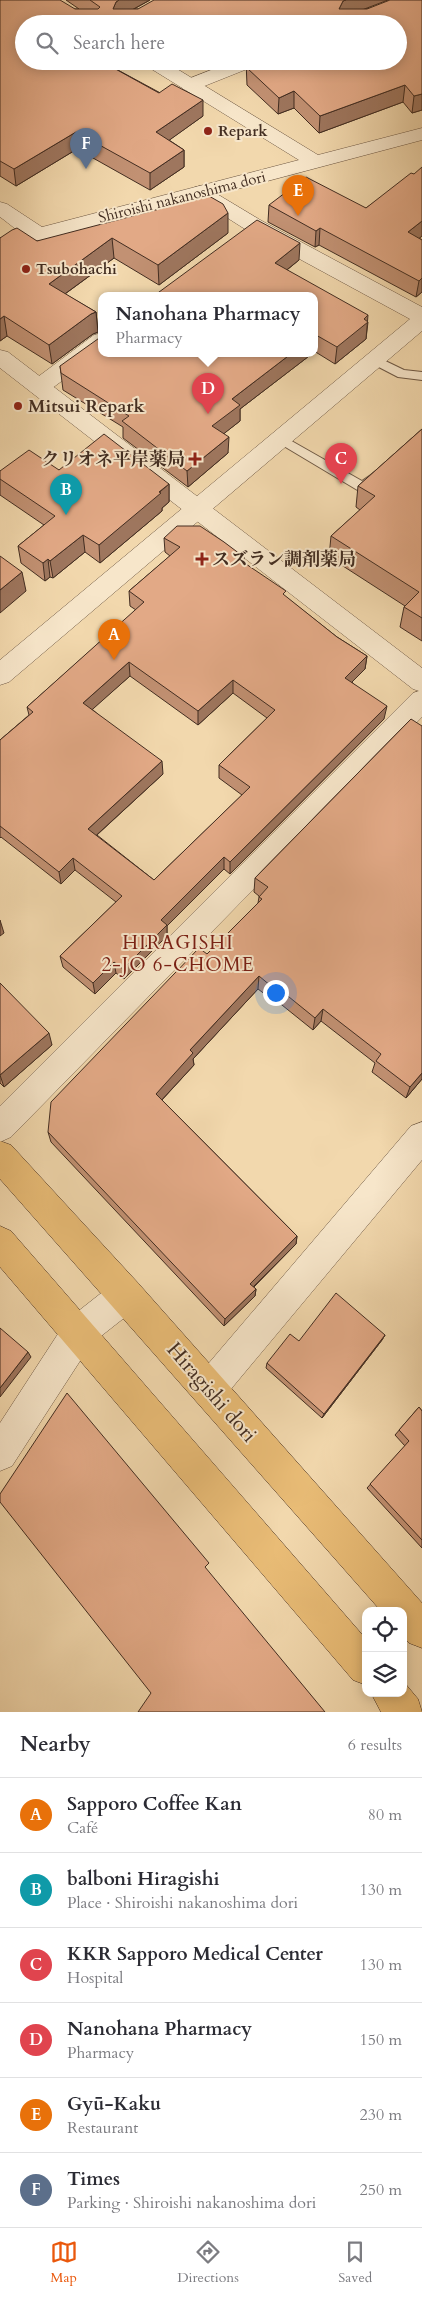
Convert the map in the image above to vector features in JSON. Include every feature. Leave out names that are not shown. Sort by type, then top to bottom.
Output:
[{"type":"highway","name":"Hiragishi dori","points":[[0,1156],[126,1295],[422,1630]]},
{"type":"highway","points":[[0,1242],[362,1661]]},
{"type":"highway","points":[[392,1697],[405,1712]]},
{"type":"street","points":[[166,70],[315,162]]},
{"type":"street","points":[[190,85],[228,70]]},
{"type":"street","name":"Shiroishi nakanoshima dori","points":[[0,245],[422,134]]},
{"type":"street","points":[[200,192],[248,231],[422,316]]},
{"type":"street","points":[[0,208],[38,234]]},
{"type":"street","points":[[0,675],[422,320]]},
{"type":"street","points":[[39,387],[98,343]]},
{"type":"street","points":[[0,357],[422,682]]},
{"type":"street","points":[[0,1127],[422,700]]},
{"type":"street","points":[[209,1389],[422,1137]]},
{"type":"street","points":[[0,1454],[79,1332],[126,1295]]},
{"type":"lane","points":[[375,360],[402,374],[422,376]]},
{"type":"lane","points":[[281,439],[363,488],[385,468]]},
{"type":"building","points":[[0,0],[60,0],[75,9],[98,9],[100,7],[90,0],[119,0],[113,9],[138,9],[154,0],[346,0],[343,1],[339,9],[367,9],[390,0],[422,0],[422,94],[414,96],[405,85],[320,116],[294,91],[279,98],[249,70],[407,70],[407,15],[15,15],[15,70],[117,70],[159,93],[172,84],[203,100],[156,132],[184,150],[150,173],[76,132],[14,169],[0,161]]},
{"type":"building","points":[[422,167],[422,221],[408,232],[422,240],[422,278],[419,281],[320,228],[316,231],[269,205],[306,177],[366,208],[411,173],[414,174]]},
{"type":"building","points":[[209,196],[223,204],[228,213],[158,265],[112,238],[49,284],[96,312],[49,345],[4,316],[0,319],[0,238],[12,230],[17,228],[37,241]]},
{"type":"building","points":[[257,220],[300,243],[275,263],[368,315],[364,319],[368,322],[337,347],[318,336],[318,292],[159,292]]},
{"type":"building","points":[[98,339],[98,357],[287,357],[232,399],[240,405],[212,426],[229,437],[187,471],[122,421],[129,416],[61,373],[60,366]]},
{"type":"building","points":[[422,429],[422,618],[404,607],[419,592],[331,536],[375,496],[358,486]]},
{"type":"building","points":[[104,434],[169,484],[159,492],[161,493],[99,545],[83,535],[50,561],[48,559],[43,563],[18,546],[55,516],[0,479],[0,471],[29,450],[59,470]]},
{"type":"building","points":[[177,526],[200,526],[244,557],[240,560],[286,591],[283,594],[337,637],[367,656],[345,678],[387,706],[230,862],[224,857],[161,920],[167,925],[123,969],[114,962],[93,983],[60,956],[122,896],[73,858],[59,872],[0,826],[0,740],[33,712],[27,707],[144,602],[129,591],[180,547],[164,538]],"holes":[[[129,662],[198,711],[233,680],[275,710],[219,765],[250,787],[154,880],[88,829],[162,761],[83,703]]]},
{"type":"building","points":[[0,556],[22,572],[0,590]]},
{"type":"building","points":[[411,719],[422,726],[422,1073],[410,1087],[376,1061],[381,1054],[323,1009],[315,1018],[273,984],[271,986],[259,976],[190,1050],[193,1053],[156,1094],[297,1236],[250,1284],[256,1289],[225,1319],[48,1132],[51,1102],[199,948],[207,954],[262,899],[259,897],[268,887],[255,878]]},
{"type":"building","points":[[0,983],[49,1033],[0,1075]]},
{"type":"building","points":[[336,1293],[385,1335],[324,1414],[267,1363],[290,1334],[299,1341]]},
{"type":"building","points":[[0,1328],[28,1352],[0,1388]]},
{"type":"building","points":[[67,1393],[209,1563],[205,1567],[325,1712],[138,1712],[151,1693],[0,1502],[0,1494]]},
{"type":"building","points":[[419,1407],[422,1411],[422,1540],[370,1484],[409,1441],[399,1430]]},
{"type":"place","name":"Repark","points":[[208,131]]},
{"type":"place","name":"Times","points":[[86,169]]},
{"type":"place","name":"Gyū-Kaku","points":[[298,216]]},
{"type":"place","name":"Tsubohachi","points":[[26,269]]},
{"type":"place","name":"Mitsui Repark","points":[[18,406]]},
{"type":"place","name":"Nanohana Pharmacy","points":[[208,414]]},
{"type":"place","name":"クリオネ平岸薬局","points":[[195,459]]},
{"type":"place","name":"KKR Sapporo Medical Center","points":[[341,484]]},
{"type":"place","name":"balboni Hiragishi","points":[[66,515]]},
{"type":"place","name":"スズラン調剤薬局","points":[[202,559]]},
{"type":"place","name":"Sapporo Coffee Kan","points":[[114,660]]},
{"type":"district","name":"HIRAGISHI 2-JO 6-CHOME","points":[[178,953]]}]
